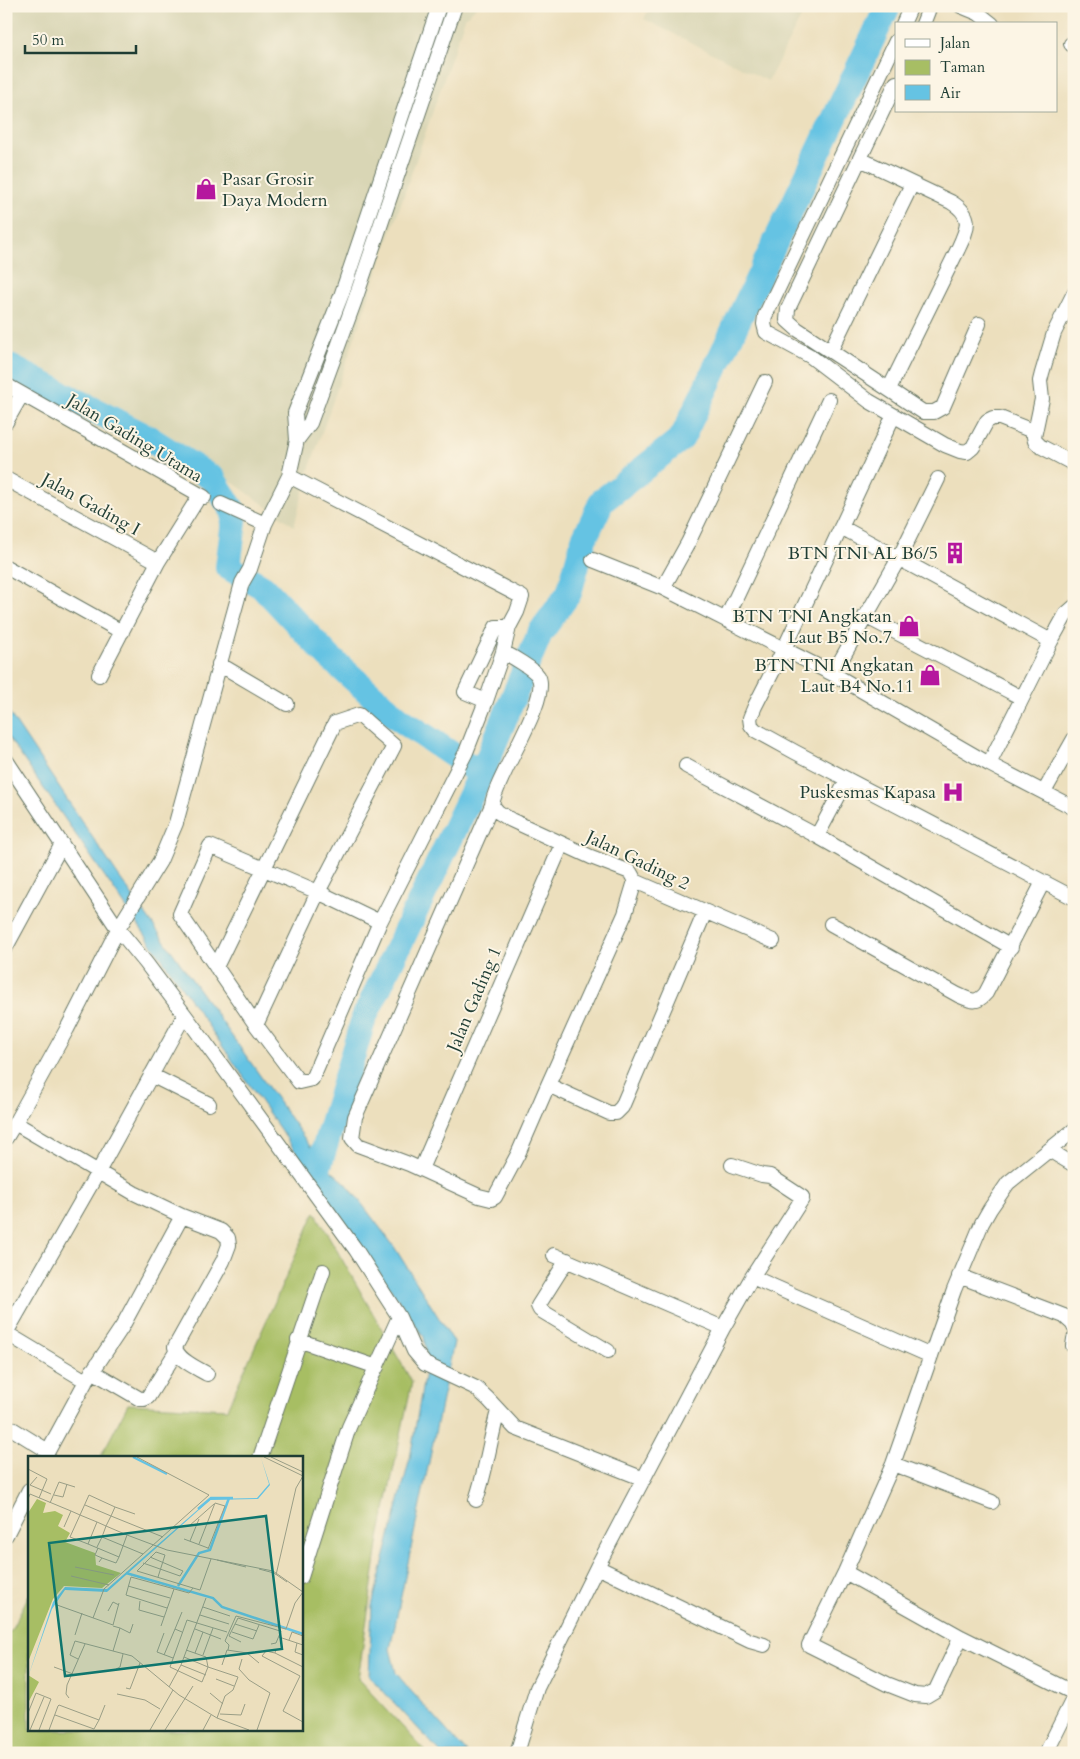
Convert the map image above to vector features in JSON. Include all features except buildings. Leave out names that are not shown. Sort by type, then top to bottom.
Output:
[{"type":"street","points":[[6,1138],[67,1029],[118,929],[160,861],[176,823],[242,583],[250,569],[265,524],[289,476],[297,440],[295,413],[341,296],[439,6]]},
{"type":"street","points":[[297,440],[310,423],[355,300],[454,6]]},
{"type":"street","points":[[904,22],[911,6]]},
{"type":"street","points":[[924,22],[930,6]]},
{"type":"street","points":[[961,6],[979,10],[990,22]]},
{"type":"street","points":[[895,43],[765,316],[766,332],[810,356],[869,401],[945,445],[960,451],[967,452],[973,447],[987,421],[993,418],[1000,418],[1035,432]]},
{"type":"street","points":[[895,85],[788,309],[787,320],[797,329],[923,412],[934,412],[943,407],[979,324]]},
{"type":"street","points":[[860,159],[962,208],[968,219],[966,232],[889,389]]},
{"type":"street","points":[[831,350],[912,184]]},
{"type":"street","points":[[1074,293],[1054,332],[1042,372],[1040,381],[1042,399],[1035,432],[1035,441],[1040,446],[1074,464]]},
{"type":"street","points":[[664,588],[688,543],[765,382]]},
{"type":"street","name":"Jalan Gading Utama","points":[[6,385],[202,496],[158,562],[100,675]]},
{"type":"street","points":[[6,422],[22,394]]},
{"type":"street","points":[[726,619],[829,400]]},
{"type":"street","points":[[890,423],[784,649],[755,706],[750,718],[750,725],[755,730],[787,748],[1074,898]]},
{"type":"street","points":[[289,476],[522,597],[509,627],[509,655],[486,701],[456,774],[380,922],[312,1079],[299,1082],[256,1025],[180,914],[210,846],[318,892],[380,922]]},
{"type":"street","name":"Jalan Gading I","points":[[6,479],[158,562]]},
{"type":"street","points":[[833,674],[899,558],[938,480]]},
{"type":"street","points":[[221,504],[265,524]]},
{"type":"street","points":[[841,528],[1051,641]]},
{"type":"street","points":[[592,560],[664,588],[833,674],[989,764],[1074,808]]},
{"type":"street","points":[[6,567],[122,632]]},
{"type":"street","points":[[989,764],[1051,641],[1066,614],[1074,606]]},
{"type":"street","points":[[865,616],[1022,698]]},
{"type":"street","points":[[486,701],[465,692],[496,627],[509,627]]},
{"type":"street","points":[[509,655],[538,676],[540,686],[538,698],[516,752],[497,785],[492,805],[355,1117],[352,1138],[358,1145],[479,1196],[491,1199],[495,1197],[518,1154],[625,914],[635,881]]},
{"type":"street","points":[[219,664],[287,704]]},
{"type":"street","points":[[216,967],[336,723],[359,715],[394,746],[318,892],[256,1025]]},
{"type":"street","points":[[1044,792],[1074,739]]},
{"type":"street","points":[[6,760],[118,929],[146,963],[356,1250],[399,1317],[414,1350],[424,1364],[476,1388],[515,1428],[644,1479]]},
{"type":"street","points":[[686,766],[816,836],[1011,947]]},
{"type":"street","points":[[816,836],[847,780]]},
{"type":"street","name":"Jalan Gading 2","points":[[492,805],[498,812],[512,820],[562,844],[630,872],[635,881],[773,941]]},
{"type":"street","points":[[6,947],[62,844]]},
{"type":"street","name":"Jalan Gading 1","points":[[421,1170],[562,844]]},
{"type":"street","points":[[831,924],[958,995],[972,1000],[980,999],[986,992],[1011,947],[1043,882]]},
{"type":"street","points":[[548,1085],[609,1113],[616,1113],[622,1107],[705,912]]},
{"type":"street","points":[[15,1123],[98,1172],[134,1193],[182,1216],[221,1231],[228,1238],[229,1244],[223,1261],[176,1348],[176,1352],[148,1397],[144,1399],[140,1399],[89,1376],[6,1333],[98,1172],[185,1016]]},
{"type":"street","points":[[151,1076],[208,1104]]},
{"type":"street","points":[[961,1637],[936,1690],[930,1695],[919,1696],[887,1684],[809,1645],[845,1572],[893,1464],[959,1276],[982,1223],[1004,1188],[1012,1179],[1074,1130]]},
{"type":"street","points":[[1049,1150],[1074,1165]]},
{"type":"street","points":[[517,1753],[537,1688],[597,1567],[723,1328],[752,1277],[802,1199],[802,1197],[770,1176],[732,1165]]},
{"type":"street","points":[[6,1425],[47,1454],[89,1376],[122,1327],[182,1216]]},
{"type":"street","points":[[608,1351],[540,1310],[538,1306],[560,1258],[723,1328]]},
{"type":"street","points":[[261,1456],[322,1271]]},
{"type":"street","points":[[959,1276],[1064,1316],[1074,1327]]},
{"type":"street","points":[[752,1277],[931,1356]]},
{"type":"street","points":[[302,1574],[349,1427],[399,1317]]},
{"type":"street","points":[[298,1340],[376,1367]]},
{"type":"street","points":[[176,1352],[179,1356],[207,1374]]},
{"type":"street","points":[[476,1500],[483,1478],[491,1435],[498,1411]]},
{"type":"street","points":[[893,1464],[992,1502]]},
{"type":"street","points":[[6,1535],[28,1492]]},
{"type":"street","points":[[597,1567],[750,1641],[764,1644]]},
{"type":"street","points":[[845,1572],[961,1637],[1074,1693]]},
{"type":"street","points":[[1046,1753],[1074,1697]]},
{"type":"shaded area","name":"Pasar Grosir Daya Modern","points":[[6,6],[477,6],[465,18],[310,467],[294,526],[228,479],[6,359]]},
{"type":"shaded area","points":[[650,6],[807,6],[768,81],[644,19]]},
{"type":"green space","points":[[315,1212],[412,1382],[379,1538],[358,1679],[427,1753],[6,1753],[6,1629],[10,1632],[28,1597],[28,1732],[302,1732],[302,1456],[101,1456],[128,1404],[227,1409]]},
{"type":"water","points":[[6,708],[117,874],[322,1163],[346,1183],[393,1245],[454,1342],[390,1649],[396,1673],[467,1753],[441,1753],[369,1676],[372,1606],[410,1458],[427,1360],[424,1337],[6,734]]},
{"type":"waterway","points":[[318,1169],[364,1018],[484,768],[540,633],[569,593],[584,539],[602,501],[682,438],[888,6]]},
{"type":"waterway","points":[[6,365],[147,437],[213,479],[235,514],[228,567],[263,587],[329,657],[398,718],[481,774]]},
{"type":"place","name":"Pasar Grosir Daya Modern","points":[[206,189]]},
{"type":"place","name":"BTN TNI AL B6/5","points":[[955,553]]},
{"type":"place","name":"BTN TNI Angkatan Laut B5 No.7","points":[[909,626]]},
{"type":"place","name":"BTN TNI Angkatan Laut B4 No.11","points":[[930,675]]},
{"type":"place","name":"Puskesmas Kapasa","points":[[953,792]]}]
